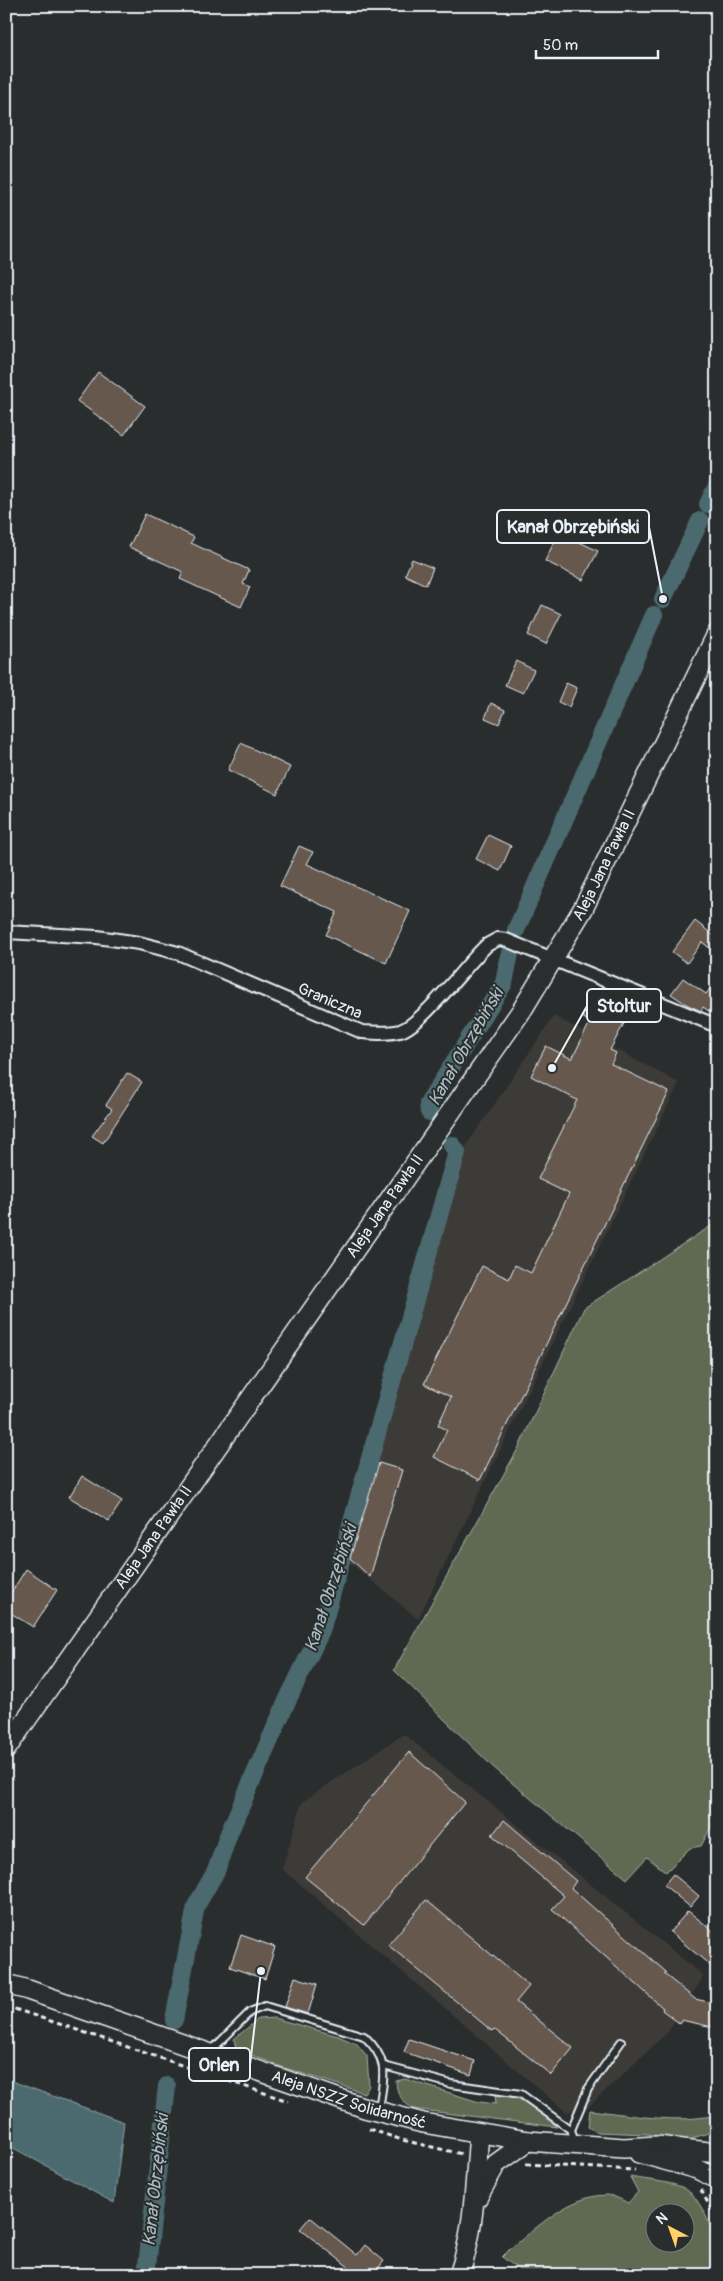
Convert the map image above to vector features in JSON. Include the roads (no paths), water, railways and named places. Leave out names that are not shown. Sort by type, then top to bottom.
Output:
[{"type":"main road","name":"Aleja Jana Pawła II","points":[[6,1749],[492,1054],[552,960],[583,909],[717,634]]},
{"type":"main road","name":"Aleja NSZZ Solidarność","points":[[6,1979],[28,1990]]},
{"type":"main road","name":"Aleja NSZZ Solidarność","points":[[6,1984],[379,2112],[423,2123],[528,2141],[574,2138],[624,2148],[697,2169],[717,2179]]},
{"type":"main road","points":[[459,2275],[465,2258],[474,2204],[479,2133]]},
{"type":"main road","points":[[474,2204],[496,2164],[528,2141]]},
{"type":"main road","name":"Aleja NSZZ Solidarność","points":[[624,2148],[657,2146],[717,2154]]},
{"type":"street","name":"Graniczna","points":[[6,932],[97,937],[139,943],[178,953],[362,1032],[382,1034],[402,1030],[421,1016],[475,956],[498,939],[506,940],[717,1026]]},
{"type":"lane","points":[[209,2054],[250,2012],[265,2006],[364,2036],[374,2045],[383,2060],[379,2112]]},
{"type":"lane","points":[[384,2066],[452,2084],[507,2090],[521,2094],[574,2138],[588,2089],[621,2042]]},
{"type":"water","points":[[6,2079],[124,2122],[114,2203],[6,2144]]},
{"type":"waterway","name":"Kanał Obrzębiński","points":[[708,504],[717,486]]},
{"type":"waterway","name":"Kanał Obrzębiński","points":[[663,599],[700,521]]},
{"type":"waterway","name":"Kanał Obrzębiński","points":[[516,930],[654,615]]},
{"type":"waterway","name":"Kanał Obrzębiński","points":[[429,1112],[428,1104],[504,983],[510,953]]},
{"type":"waterway","name":"Kanał Obrzębiński","points":[[174,2020],[196,1906],[216,1871],[229,1833],[287,1701],[321,1631],[457,1152],[452,1145]]},
{"type":"waterway","name":"Kanał Obrzębiński","points":[[146,2275],[167,2086]]},
{"type":"place","name":"Kanał Obrzębiński","points":[[663,599]]},
{"type":"place","name":"Stoltur","points":[[552,1068]]},
{"type":"place","name":"Orlen","points":[[261,1971]]}]
